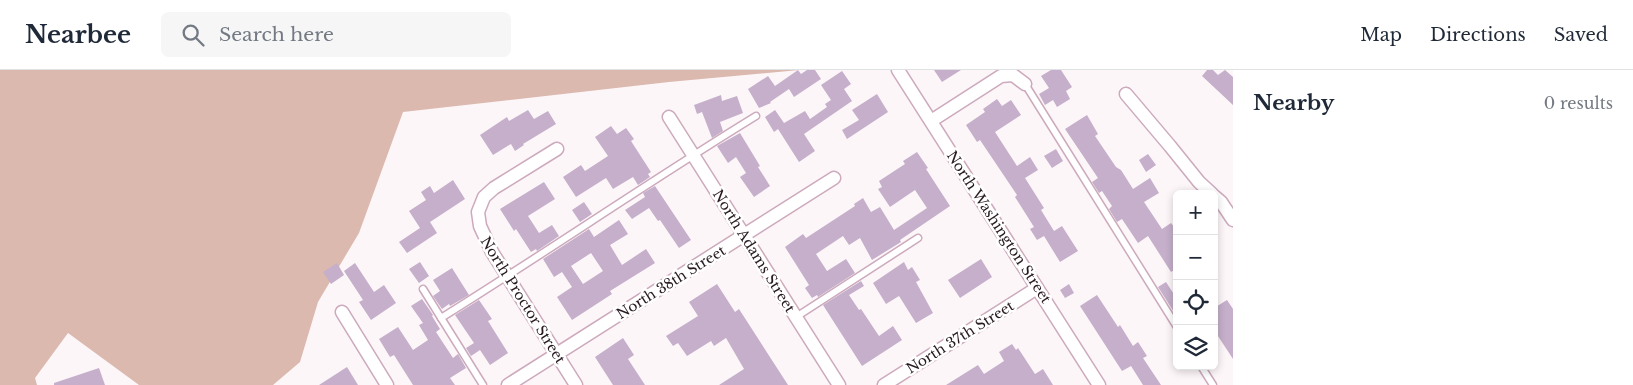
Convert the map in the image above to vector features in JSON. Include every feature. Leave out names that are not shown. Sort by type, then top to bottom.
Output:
[{"type":"street","name":"North Washington Street","points":[[898,70],[1099,385]]},
{"type":"street","points":[[931,121],[1001,76],[1014,75],[1025,84]]},
{"type":"street","points":[[1126,94],[1208,190]]},
{"type":"street","name":"North Adams Street","points":[[668,117],[839,385]]},
{"type":"street","name":"North Proctor Street","points":[[557,149],[494,188],[484,196],[478,212],[482,232],[492,252],[576,385]]},
{"type":"street","name":"North 38th Street","points":[[508,385],[834,178]]},
{"type":"street","points":[[1218,199],[1233,220]]},
{"type":"street","name":"North 37th Street","points":[[884,385],[1037,288]]},
{"type":"street","points":[[342,312],[387,385]]},
{"type":"lane","points":[[1025,84],[1176,325]]},
{"type":"lane","points":[[441,318],[756,116]]},
{"type":"lane","points":[[796,317],[918,238]]},
{"type":"lane","points":[[423,289],[483,385]]},
{"type":"lane","points":[[1204,370],[1213,385]]},
{"type":"shaded area","points":[[0,70],[799,70],[669,82],[403,112],[359,233],[318,302],[300,362],[273,385],[139,385],[68,333],[35,378],[37,385],[0,385]]},
{"type":"building","points":[[798,70],[801,74],[807,70],[815,70],[821,79],[794,97],[789,89],[771,103],[759,108],[748,89],[768,76],[775,86]]},
{"type":"building","points":[[934,70],[961,70],[942,82]]},
{"type":"building","points":[[1051,70],[1061,70],[1072,87],[1066,91],[1070,99],[1057,107],[1053,100],[1045,105],[1039,94],[1049,88],[1041,76]]},
{"type":"building","points":[[1207,70],[1213,70],[1218,75],[1225,70],[1233,77],[1233,105],[1202,76]]},
{"type":"building","points":[[842,71],[851,84],[844,89],[852,101],[804,134],[815,151],[799,162],[778,129],[774,132],[765,117],[775,110],[784,123],[805,111],[810,119],[827,107],[825,104],[831,100],[821,85]]},
{"type":"building","points":[[877,94],[888,112],[847,139],[842,130],[859,120],[852,110]]},
{"type":"building","points":[[721,95],[722,101],[737,96],[743,113],[720,122],[723,131],[712,138],[702,112],[697,114],[694,105]]},
{"type":"building","points":[[997,99],[1002,106],[1011,100],[1021,115],[995,132],[1017,166],[1030,157],[1038,170],[1025,178],[1044,208],[1041,210],[1054,231],[1062,226],[1078,251],[1060,262],[1044,236],[1037,240],[1030,229],[1034,227],[1015,197],[1017,195],[980,140],[977,142],[966,125],[985,112],[983,109]]},
{"type":"building","points":[[528,110],[534,119],[548,111],[556,124],[515,151],[511,144],[493,155],[480,135],[507,117],[509,121]]},
{"type":"building","points":[[1087,115],[1098,134],[1095,136],[1133,189],[1150,178],[1159,193],[1144,202],[1162,229],[1171,223],[1173,226],[1173,271],[1171,272],[1148,236],[1138,243],[1122,219],[1117,222],[1109,209],[1112,206],[1102,191],[1099,193],[1092,182],[1098,178],[1065,129]]},
{"type":"building","points":[[611,126],[617,134],[626,128],[634,139],[631,141],[651,172],[648,174],[650,177],[638,185],[633,177],[613,189],[606,178],[576,197],[563,177],[581,165],[585,171],[608,156],[595,137]]},
{"type":"building","points":[[740,133],[770,186],[754,197],[740,177],[746,173],[736,157],[728,163],[717,146]]},
{"type":"building","points":[[1056,149],[1063,161],[1052,168],[1044,156]]},
{"type":"building","points":[[917,152],[950,206],[900,240],[901,242],[872,260],[860,238],[849,245],[843,236],[816,254],[827,271],[846,259],[855,273],[818,297],[817,295],[812,298],[805,288],[809,285],[785,247],[803,234],[806,238],[855,206],[854,204],[863,198],[871,212],[880,207],[894,230],[927,208],[915,190],[890,207],[878,189],[882,187],[879,181],[905,164],[903,161]]},
{"type":"building","points":[[1148,154],[1156,165],[1146,172],[1139,160]]},
{"type":"building","points":[[453,180],[465,199],[430,222],[437,233],[407,253],[399,242],[420,228],[409,211],[426,200],[421,192],[430,186],[434,193]]},
{"type":"building","points":[[544,182],[555,199],[528,216],[539,233],[552,225],[559,236],[537,251],[536,249],[531,252],[516,229],[514,231],[500,209]]},
{"type":"building","points":[[655,186],[691,240],[679,248],[660,220],[658,221],[649,208],[632,219],[625,210],[645,197],[643,193]]},
{"type":"building","points":[[584,202],[592,214],[580,222],[572,210]]},
{"type":"building","points":[[619,220],[628,234],[610,245],[622,265],[646,249],[655,263],[610,291],[612,294],[572,320],[557,297],[572,287],[562,272],[554,277],[543,259],[589,229],[594,237]],"holes":[[[591,253],[603,271],[583,284],[571,266]]]},
{"type":"building","points":[[981,259],[992,277],[960,298],[948,280]]},
{"type":"building","points":[[420,262],[429,276],[419,283],[409,269]]},
{"type":"building","points":[[904,262],[908,270],[912,267],[920,280],[916,282],[933,313],[916,323],[899,296],[886,304],[873,283]]},
{"type":"building","points":[[337,263],[344,275],[331,284],[323,272]]},
{"type":"building","points":[[355,263],[374,292],[384,285],[396,303],[371,320],[359,302],[363,300],[344,271]]},
{"type":"building","points":[[452,268],[469,295],[442,309],[433,296],[440,291],[433,280]]},
{"type":"building","points":[[861,281],[864,286],[849,295],[859,310],[861,309],[879,336],[893,326],[902,340],[862,366],[823,305]]},
{"type":"building","points":[[1166,282],[1173,293],[1173,311],[1158,287]]},
{"type":"building","points":[[717,284],[735,312],[739,309],[788,385],[719,385],[744,369],[726,338],[714,346],[711,341],[687,356],[678,343],[673,346],[666,336],[698,316],[689,302]]},
{"type":"building","points":[[1069,284],[1074,293],[1065,298],[1060,290]]},
{"type":"building","points":[[1097,295],[1133,346],[1138,342],[1147,356],[1143,358],[1161,385],[1143,385],[1131,366],[1122,371],[1080,306]]},
{"type":"building","points":[[422,299],[440,329],[436,332],[453,358],[458,354],[466,368],[450,378],[455,385],[413,385],[394,355],[390,357],[379,339],[398,327],[413,350],[428,340],[419,325],[423,323],[411,306]]},
{"type":"building","points":[[479,300],[492,319],[488,321],[508,353],[490,365],[480,350],[471,356],[466,348],[474,343],[455,315]]},
{"type":"building","points":[[1227,300],[1233,309],[1233,359],[1218,336],[1218,306]]},
{"type":"building","points":[[623,338],[634,355],[628,359],[645,385],[613,385],[595,357]]},
{"type":"building","points":[[1012,344],[1016,350],[1018,348],[1035,374],[1043,369],[1053,385],[946,385],[978,365],[984,374],[1004,361],[999,352]]},
{"type":"building","points":[[347,367],[358,385],[319,385]]},
{"type":"building","points":[[99,368],[105,385],[54,385],[54,383]]}]
